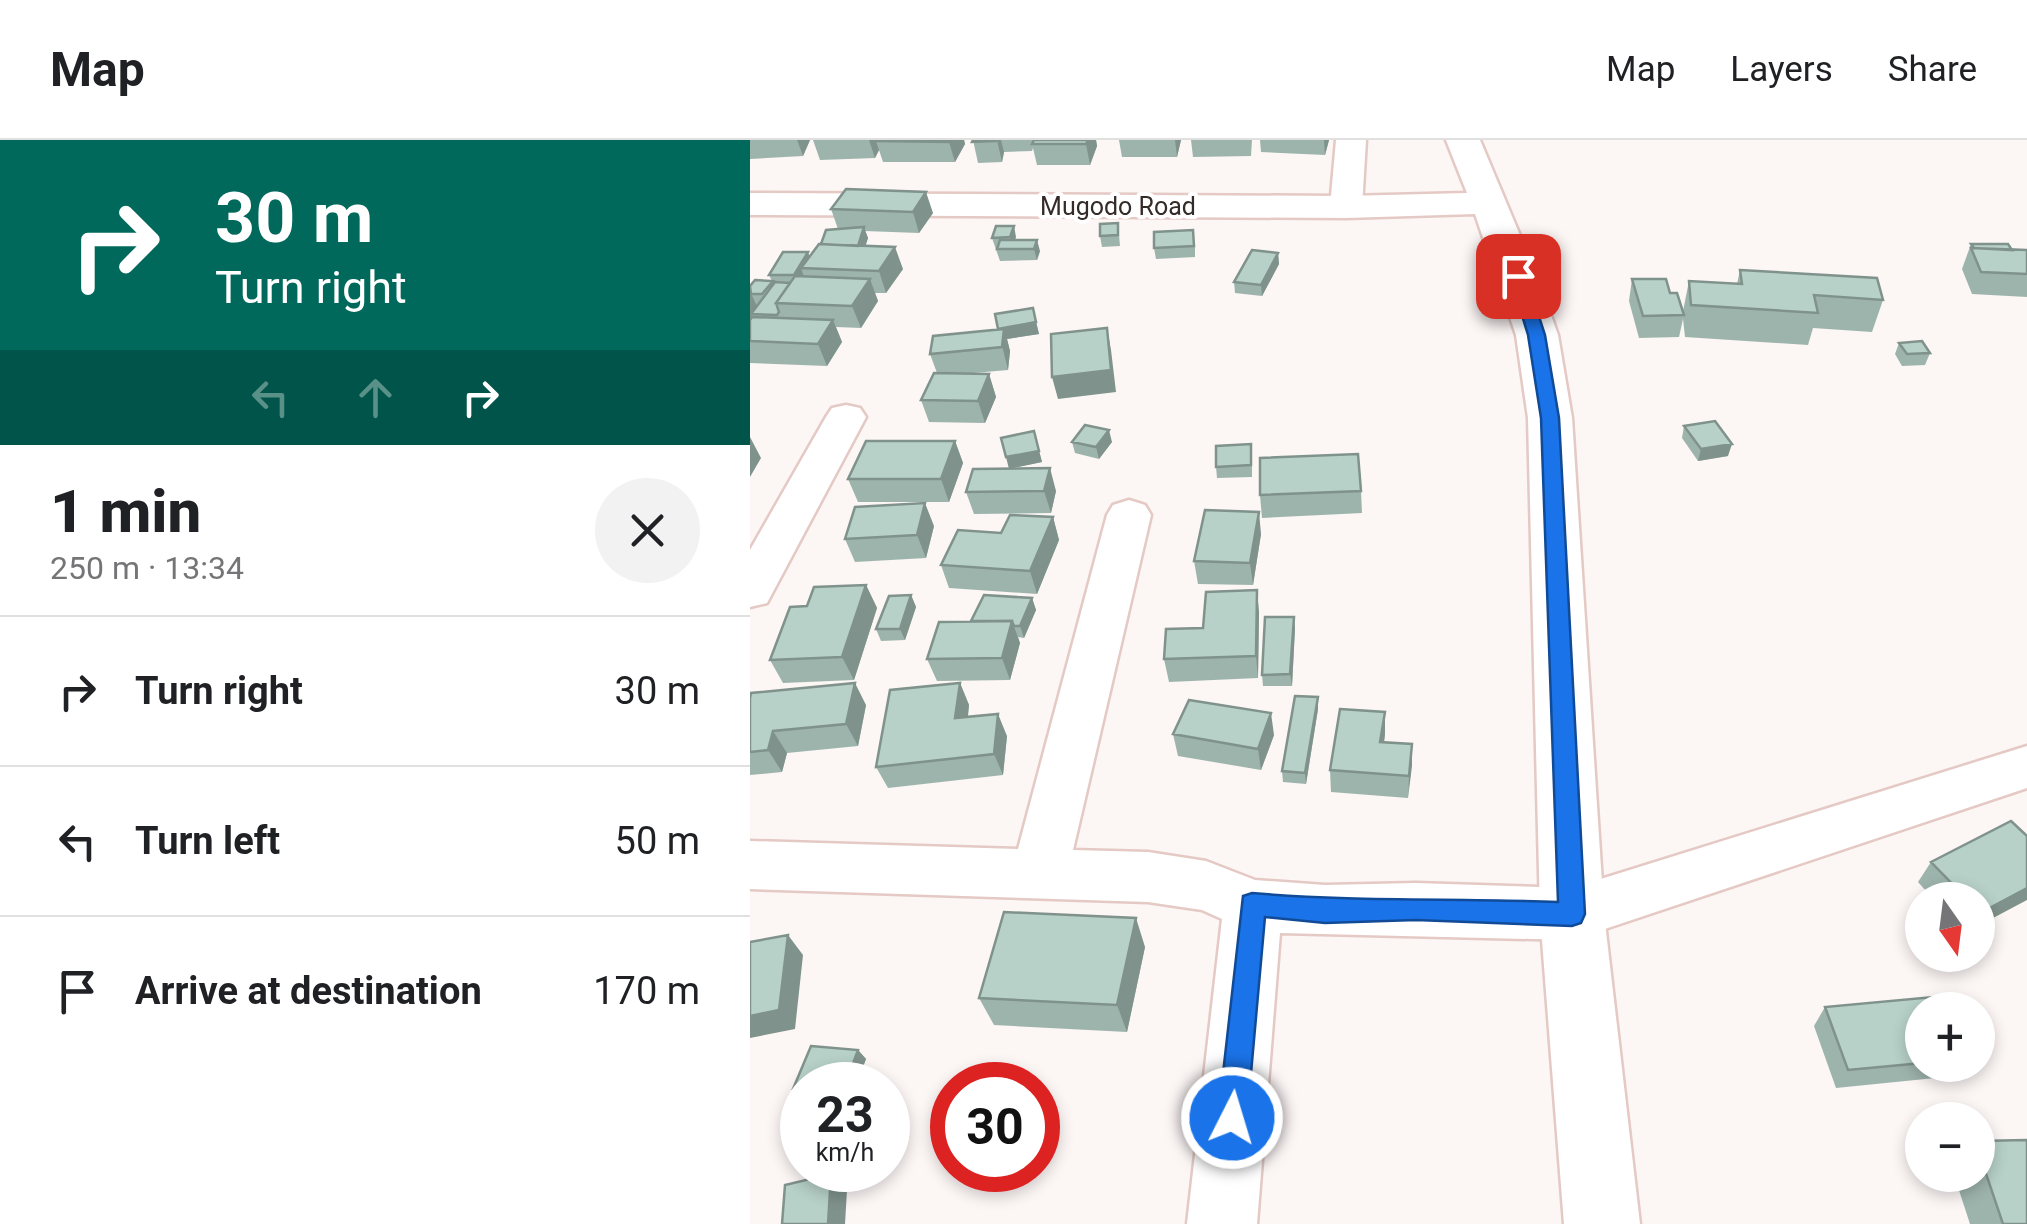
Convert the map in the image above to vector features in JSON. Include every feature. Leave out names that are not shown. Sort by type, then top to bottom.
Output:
[{"type":"street","points":[[1346,208],[1351,140]]},
{"type":"street","points":[[1463,140],[1518,276],[1537,335],[1550,418],[1572,914],[1602,1224]]},
{"type":"street","name":"Mugodo Road","points":[[750,204],[1346,208],[1486,203]]},
{"type":"street","points":[[750,591],[846,417]]},
{"type":"street","points":[[1040,872],[1129,515]]},
{"type":"street","points":[[750,866],[1148,877],[1206,886],[1252,904],[1325,911],[1416,908],[1572,914],[2027,767]]},
{"type":"street","points":[[1222,1224],[1252,904]]},
{"type":"building","points":[[877,140],[950,140],[949,142]]},
{"type":"building","points":[[1034,140],[1088,140],[1086,144],[1032,144]]},
{"type":"building","points":[[846,189],[926,192],[913,212],[831,209]]},
{"type":"building","points":[[1118,223],[1118,235],[1100,236],[1100,224]]},
{"type":"building","points":[[996,226],[1014,226],[1010,237],[992,238]]},
{"type":"building","points":[[864,227],[858,246],[821,244],[826,230]]},
{"type":"building","points":[[1193,230],[1194,246],[1154,248],[1154,232]]},
{"type":"building","points":[[1000,240],[1037,240],[1034,249],[997,249]]},
{"type":"building","points":[[819,244],[895,247],[879,271],[801,268]]},
{"type":"building","points":[[1971,244],[2008,244],[2012,250],[1974,248]]},
{"type":"building","points":[[1971,248],[2027,250],[2027,274],[1981,272]]},
{"type":"building","points":[[1252,250],[1278,253],[1261,285],[1234,282]]},
{"type":"building","points":[[783,252],[808,252],[794,275],[769,275]]},
{"type":"building","points":[[1740,270],[1877,278],[1883,300],[1814,295],[1818,313],[1691,305],[1689,281],[1742,284]]},
{"type":"building","points":[[795,276],[870,279],[852,306],[776,303]]},
{"type":"building","points":[[1632,279],[1666,279],[1670,293],[1677,293],[1684,315],[1643,316]]},
{"type":"building","points":[[755,280],[773,281],[762,294],[751,294],[750,286]]},
{"type":"building","points":[[775,282],[790,283],[776,303],[777,315],[751,314]]},
{"type":"building","points":[[1033,308],[1036,322],[998,329],[995,314]]},
{"type":"building","points":[[752,317],[833,320],[818,344],[750,341]]},
{"type":"building","points":[[1107,328],[1111,370],[1052,377],[1051,334]]},
{"type":"building","points":[[1004,329],[1002,347],[930,354],[933,336]]},
{"type":"building","points":[[1922,341],[1930,353],[1907,354],[1899,343]]},
{"type":"building","points":[[934,373],[989,374],[978,401],[921,400]]},
{"type":"building","points":[[1715,421],[1732,444],[1701,449],[1684,426]]},
{"type":"building","points":[[1085,425],[1109,430],[1096,447],[1072,442]]},
{"type":"building","points":[[1034,431],[1039,451],[1006,457],[1001,438]]},
{"type":"building","points":[[866,441],[955,441],[941,479],[848,479]]},
{"type":"building","points":[[1251,444],[1251,465],[1216,467],[1216,446]]},
{"type":"building","points":[[1358,454],[1361,491],[1260,495],[1260,458]]},
{"type":"building","points":[[1050,468],[1044,491],[966,492],[973,469]]},
{"type":"building","points":[[925,503],[917,535],[845,539],[855,507]]},
{"type":"building","points":[[1205,510],[1259,512],[1250,563],[1194,561]]},
{"type":"building","points":[[1010,515],[1053,517],[1030,571],[941,565],[958,530],[1001,533]]},
{"type":"building","points":[[866,585],[842,657],[770,660],[790,607],[807,606],[814,587]]},
{"type":"building","points":[[1257,590],[1256,656],[1164,659],[1166,629],[1203,628],[1206,592]]},
{"type":"building","points":[[911,595],[900,629],[876,629],[889,596]]},
{"type":"building","points":[[984,595],[1032,598],[1020,626],[1014,626],[1012,621],[971,621]]},
{"type":"building","points":[[1265,617],[1294,617],[1290,674],[1262,675]]},
{"type":"building","points":[[1012,621],[1002,658],[927,659],[939,622]]},
{"type":"building","points":[[855,683],[846,724],[773,731],[768,750],[750,752],[751,693]]},
{"type":"building","points":[[960,683],[955,718],[998,714],[994,754],[876,767],[890,690]]},
{"type":"building","points":[[1295,696],[1318,697],[1305,773],[1282,771]]},
{"type":"building","points":[[1189,700],[1271,713],[1258,749],[1173,734]]},
{"type":"building","points":[[1340,709],[1385,712],[1380,742],[1412,744],[1409,776],[1330,770]]},
{"type":"building","points":[[2011,821],[2027,836],[2027,888],[1995,905],[1995,882],[1950,882],[1931,862]]},
{"type":"building","points":[[1004,912],[1136,918],[1117,1005],[979,998]]},
{"type":"building","points":[[788,935],[779,1010],[750,1016],[750,942]]},
{"type":"building","points":[[1905,1000],[1905,1065],[1848,1070],[1825,1007]]},
{"type":"building","points":[[811,1046],[858,1050],[854,1062],[804,1062]]},
{"type":"building","points":[[2027,1140],[2027,1224],[2003,1224],[1992,1192],[1995,1141]]},
{"type":"building","points":[[784,1192],[830,1192],[828,1224],[782,1224]]},
{"type":"route","points":[[1232,1118],[1252,904],[1325,911],[1416,908],[1572,914],[1550,418],[1537,335],[1518,276]]}]
